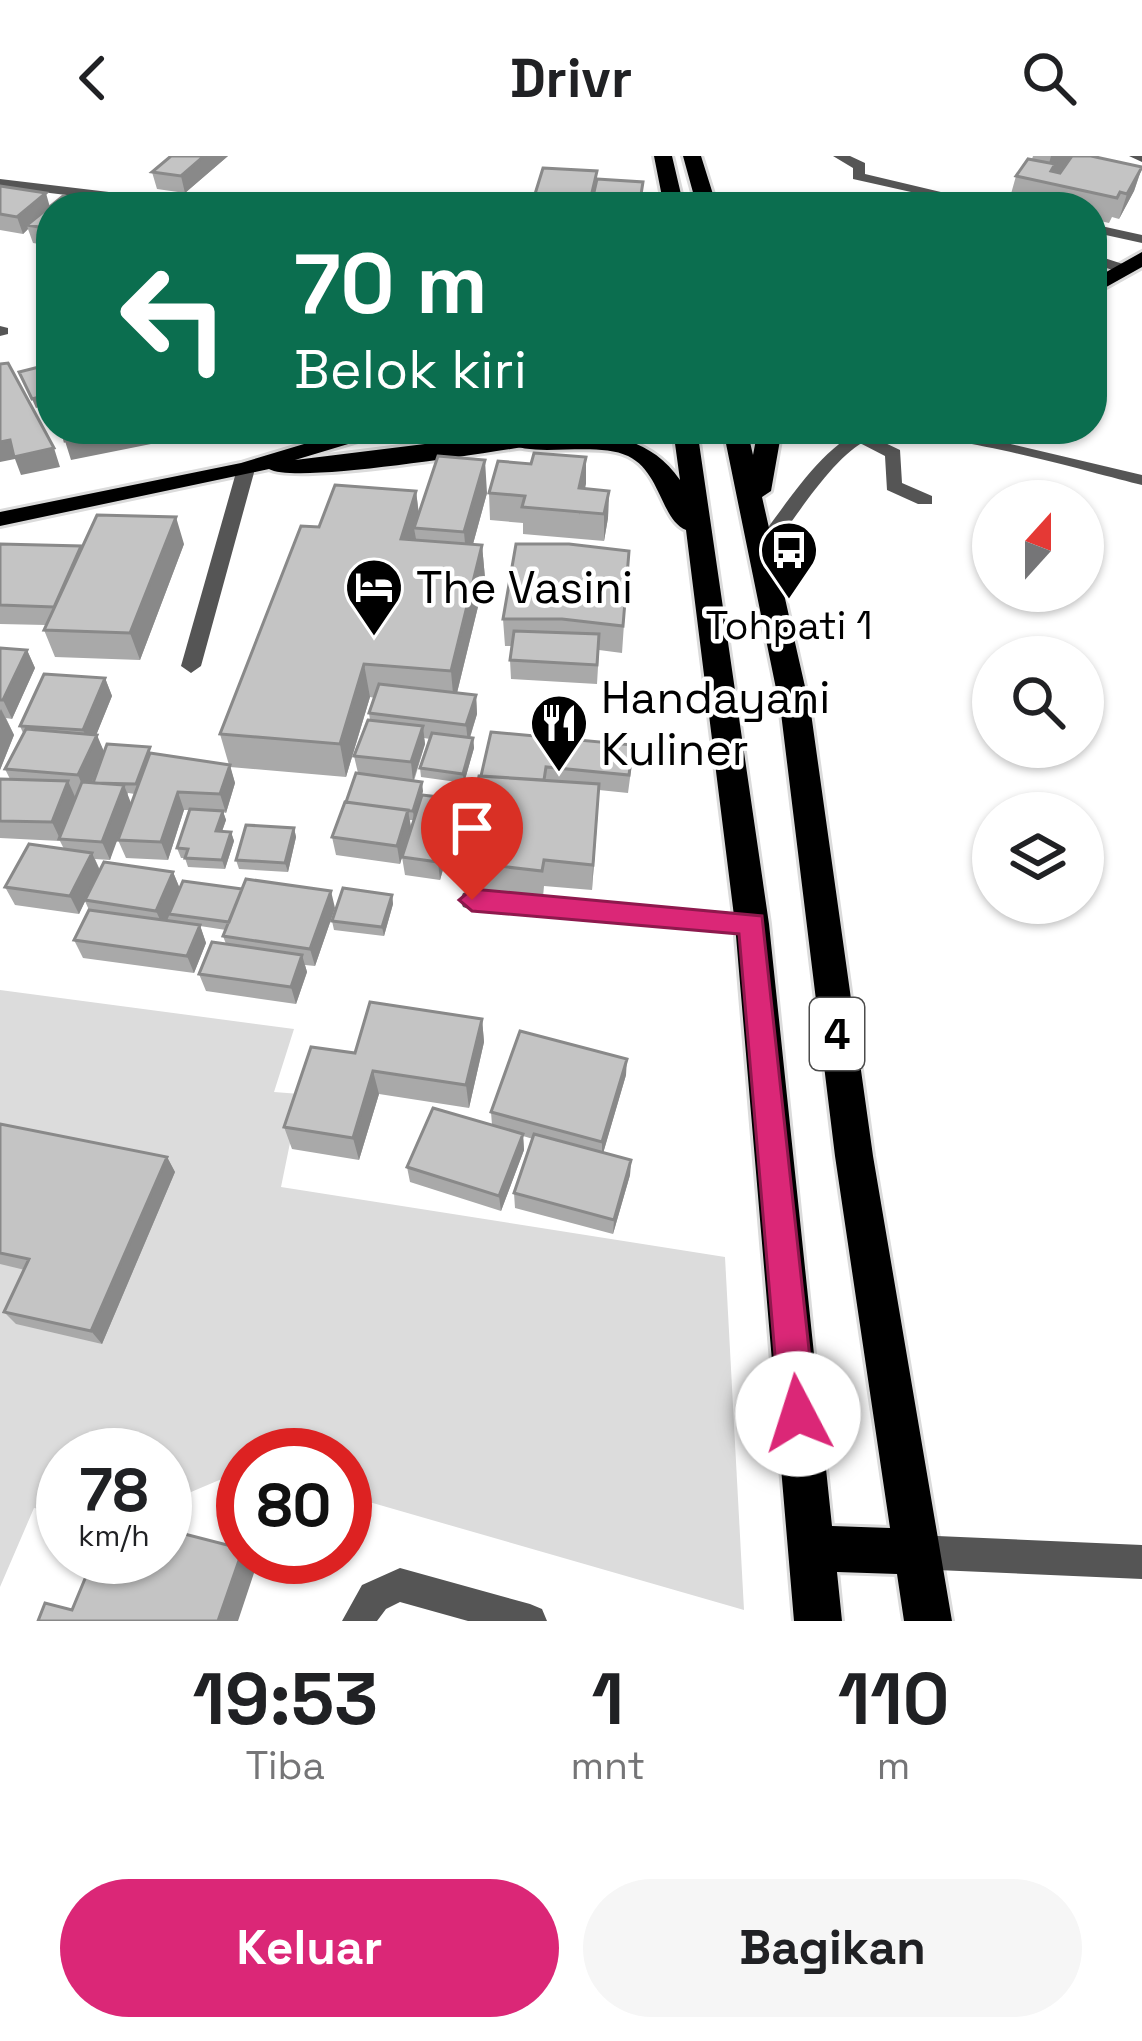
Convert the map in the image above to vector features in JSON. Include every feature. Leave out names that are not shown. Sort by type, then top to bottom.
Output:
[{"type":"highway","points":[[663,156],[671,192]]},
{"type":"highway","points":[[692,156],[703,192]]},
{"type":"highway","points":[[1107,280],[1133,264]]},
{"type":"highway","points":[[601,444],[644,454],[661,469],[701,550]]},
{"type":"highway","name":"4","points":[[687,444],[752,924],[818,1621]]},
{"type":"highway","name":"4","points":[[739,444],[796,713],[854,1156],[928,1621]]},
{"type":"highway","name":"4","points":[[760,532],[765,444]]},
{"type":"highway","points":[[811,1547],[914,1552]]},
{"type":"main road","points":[[0,519],[253,467],[319,444]]},
{"type":"main road","points":[[253,467],[328,466],[495,444]]},
{"type":"street","points":[[840,156],[858,164],[858,176],[930,192]]},
{"type":"street","points":[[0,183],[75,192]]},
{"type":"street","points":[[1107,231],[1142,239]]},
{"type":"street","points":[[760,532],[852,444]]},
{"type":"street","points":[[875,444],[894,454],[893,486],[925,500]]},
{"type":"street","points":[[979,444],[1142,480]]},
{"type":"street","points":[[191,666],[253,467]]},
{"type":"street","points":[[472,900],[752,924]]},
{"type":"street","points":[[914,1552],[1142,1562]]},
{"type":"street","points":[[358,1621],[381,1590],[400,1585],[530,1621]]},
{"type":"shaded area","points":[[0,990],[294,1029],[274,1092],[300,1094],[281,1187],[725,1257],[744,1610],[372,1503],[372,1428],[216,1428],[216,1481],[192,1492],[192,1428],[36,1428],[36,1508],[0,1587]]},
{"type":"building","points":[[171,156],[204,156],[181,176],[152,172]]},
{"type":"building","points":[[1072,156],[1142,167],[1127,194],[1120,192],[1117,198],[1107,192],[1016,176],[1028,159],[1055,164],[1051,171],[1060,173]]},
{"type":"building","points":[[543,168],[597,171],[592,192],[536,192]]},
{"type":"building","points":[[597,179],[643,182],[641,192],[594,192]]},
{"type":"building","points":[[0,186],[39,192],[36,201],[17,217],[0,214]]},
{"type":"building","points":[[8,363],[36,415],[36,444],[54,448],[14,457],[10,440],[0,442],[0,364]]},
{"type":"building","points":[[36,368],[36,398],[32,399],[19,372]]},
{"type":"building","points":[[534,453],[586,457],[579,488],[609,491],[604,514],[522,507],[525,496],[489,493],[498,461],[531,464]]},
{"type":"building","points":[[438,456],[485,460],[464,532],[414,528]]},
{"type":"building","name":"The Vasini","points":[[335,485],[416,491],[401,539],[482,545],[451,671],[364,664],[340,744],[220,734],[301,526],[319,527]]},
{"type":"building","points":[[97,515],[176,517],[130,633],[44,630]]},
{"type":"building","points":[[0,544],[81,546],[54,607],[0,605]]},
{"type":"building","points":[[516,544],[629,551],[623,626],[503,619]]},
{"type":"building","points":[[514,631],[599,634],[597,665],[510,660]]},
{"type":"building","points":[[0,648],[27,650],[3,700],[0,700]]},
{"type":"building","points":[[44,674],[105,678],[83,730],[20,726]]},
{"type":"building","points":[[379,684],[476,695],[466,725],[369,713]]},
{"type":"building","points":[[368,720],[423,726],[411,762],[354,756]]},
{"type":"building","points":[[26,729],[97,735],[78,775],[5,769]]},
{"type":"building","points":[[491,732],[633,745],[629,775],[546,767],[544,780],[481,776]]},
{"type":"building","points":[[432,733],[473,738],[463,774],[420,768]]},
{"type":"building","points":[[107,744],[150,747],[136,784],[93,783]]},
{"type":"building","points":[[150,753],[230,765],[220,794],[178,792],[161,842],[118,840]]},
{"type":"building","points":[[356,773],[422,782],[413,811],[346,802]]},
{"type":"building","points":[[479,776],[599,784],[593,865],[544,860],[542,871],[463,862]]},
{"type":"building","points":[[0,779],[68,781],[52,822],[0,821]]},
{"type":"building","points":[[82,782],[124,785],[102,842],[59,839]]},
{"type":"building","points":[[422,795],[457,799],[438,862],[402,857]]},
{"type":"building","points":[[345,802],[408,810],[397,846],[332,837]]},
{"type":"building","points":[[190,809],[223,811],[216,831],[231,832],[222,860],[185,858],[188,849],[177,848]]},
{"type":"building","points":[[246,825],[294,828],[285,863],[236,860]]},
{"type":"building","points":[[29,844],[92,853],[70,896],[5,887]]},
{"type":"building","points":[[104,862],[173,872],[156,911],[85,900]]},
{"type":"building","points":[[246,879],[331,891],[310,949],[223,936]]},
{"type":"building","points":[[183,881],[242,889],[229,922],[169,914]]},
{"type":"building","points":[[343,888],[392,895],[382,927],[332,921]]},
{"type":"building","points":[[89,910],[200,925],[187,956],[74,940]]},
{"type":"building","points":[[212,942],[302,955],[291,987],[199,974]]},
{"type":"building","points":[[370,1002],[482,1019],[466,1085],[373,1071],[353,1138],[284,1127],[311,1047],[355,1053]]},
{"type":"building","points":[[520,1031],[627,1059],[602,1142],[491,1112]]},
{"type":"building","points":[[433,1108],[523,1134],[499,1196],[407,1167]]},
{"type":"building","points":[[0,1124],[167,1157],[91,1331],[4,1312],[29,1259],[0,1253]]},
{"type":"building","points":[[534,1134],[631,1160],[614,1220],[514,1193]]},
{"type":"building","points":[[192,1536],[216,1542],[216,1584],[231,1584],[218,1621],[38,1621],[45,1603],[72,1610],[83,1584],[192,1584]]},
{"type":"place","name":"Tohpati 1","points":[[789,601]]},
{"type":"place","name":"The Vasini","points":[[374,638]]},
{"type":"place","name":"Handayani Kuliner","points":[[559,774]]},
{"type":"route","points":[[472,900],[752,924],[798,1414]]}]
